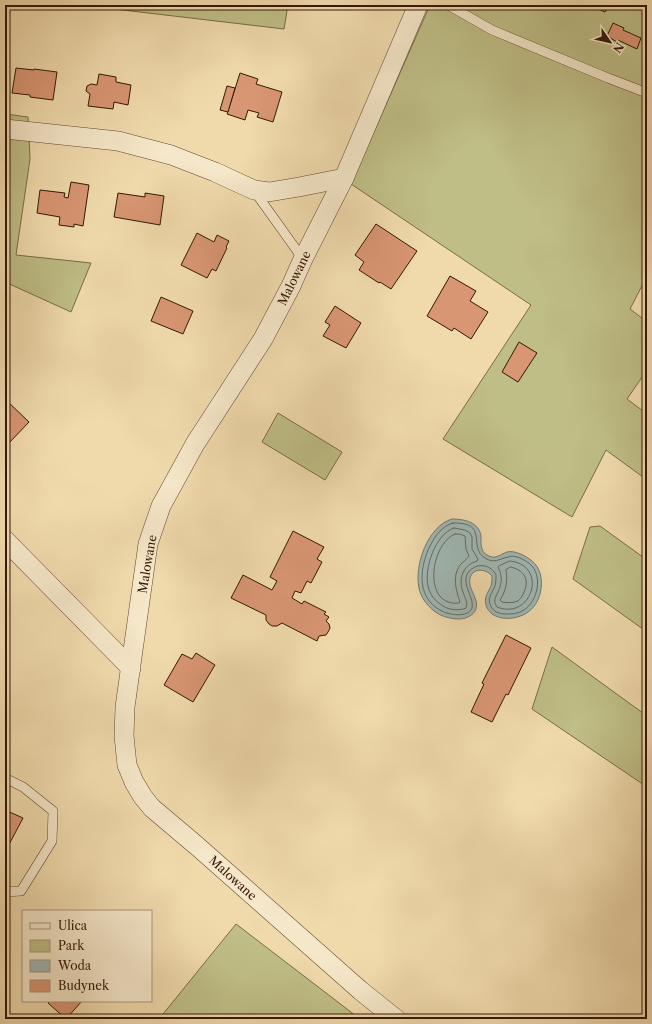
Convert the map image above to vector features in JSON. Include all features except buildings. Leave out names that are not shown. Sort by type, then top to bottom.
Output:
[{"type":"street","name":"Malowane","points":[[396,1019],[361,992],[203,851],[152,808],[134,782],[127,765],[124,736],[125,707],[148,544],[161,506],[195,444],[263,339],[291,286],[303,258],[344,178],[418,5]]},
{"type":"street","points":[[5,129],[118,141],[171,155],[215,172],[254,190],[269,192],[344,178]]},
{"type":"street","points":[[5,540],[131,668]]},
{"type":"lane","points":[[448,5],[492,30],[647,93]]},
{"type":"lane","points":[[254,190],[303,258]]},
{"type":"lane","points":[[5,778],[23,787],[53,811],[52,841],[21,891],[5,892]]},
{"type":"green space","points":[[80,5],[288,5],[284,29]]},
{"type":"green space","points":[[430,5],[647,5],[647,276],[630,309],[647,322],[647,370],[627,399],[647,414],[647,480],[606,450],[572,517],[443,439],[531,305],[351,184]]},
{"type":"green space","points":[[5,114],[28,117],[30,159],[16,255],[91,263],[71,312],[5,282]]},
{"type":"green space","points":[[278,413],[342,452],[325,480],[262,442]]},
{"type":"green space","points":[[600,526],[647,560],[647,632],[573,579],[590,527]]},
{"type":"green space","points":[[552,647],[647,716],[647,787],[532,709]]},
{"type":"green space","points":[[236,924],[360,1019],[159,1019]]},
{"type":"water","points":[[452,519],[470,522],[477,527],[480,531],[482,549],[487,555],[495,557],[507,552],[513,552],[527,557],[537,566],[541,580],[540,595],[537,602],[528,612],[511,618],[493,615],[489,611],[485,600],[491,585],[492,576],[487,572],[480,570],[474,572],[470,578],[470,587],[477,605],[475,611],[470,616],[460,619],[453,619],[440,615],[427,604],[421,595],[419,588],[418,579],[421,558],[430,538],[436,530],[443,523]]}]
